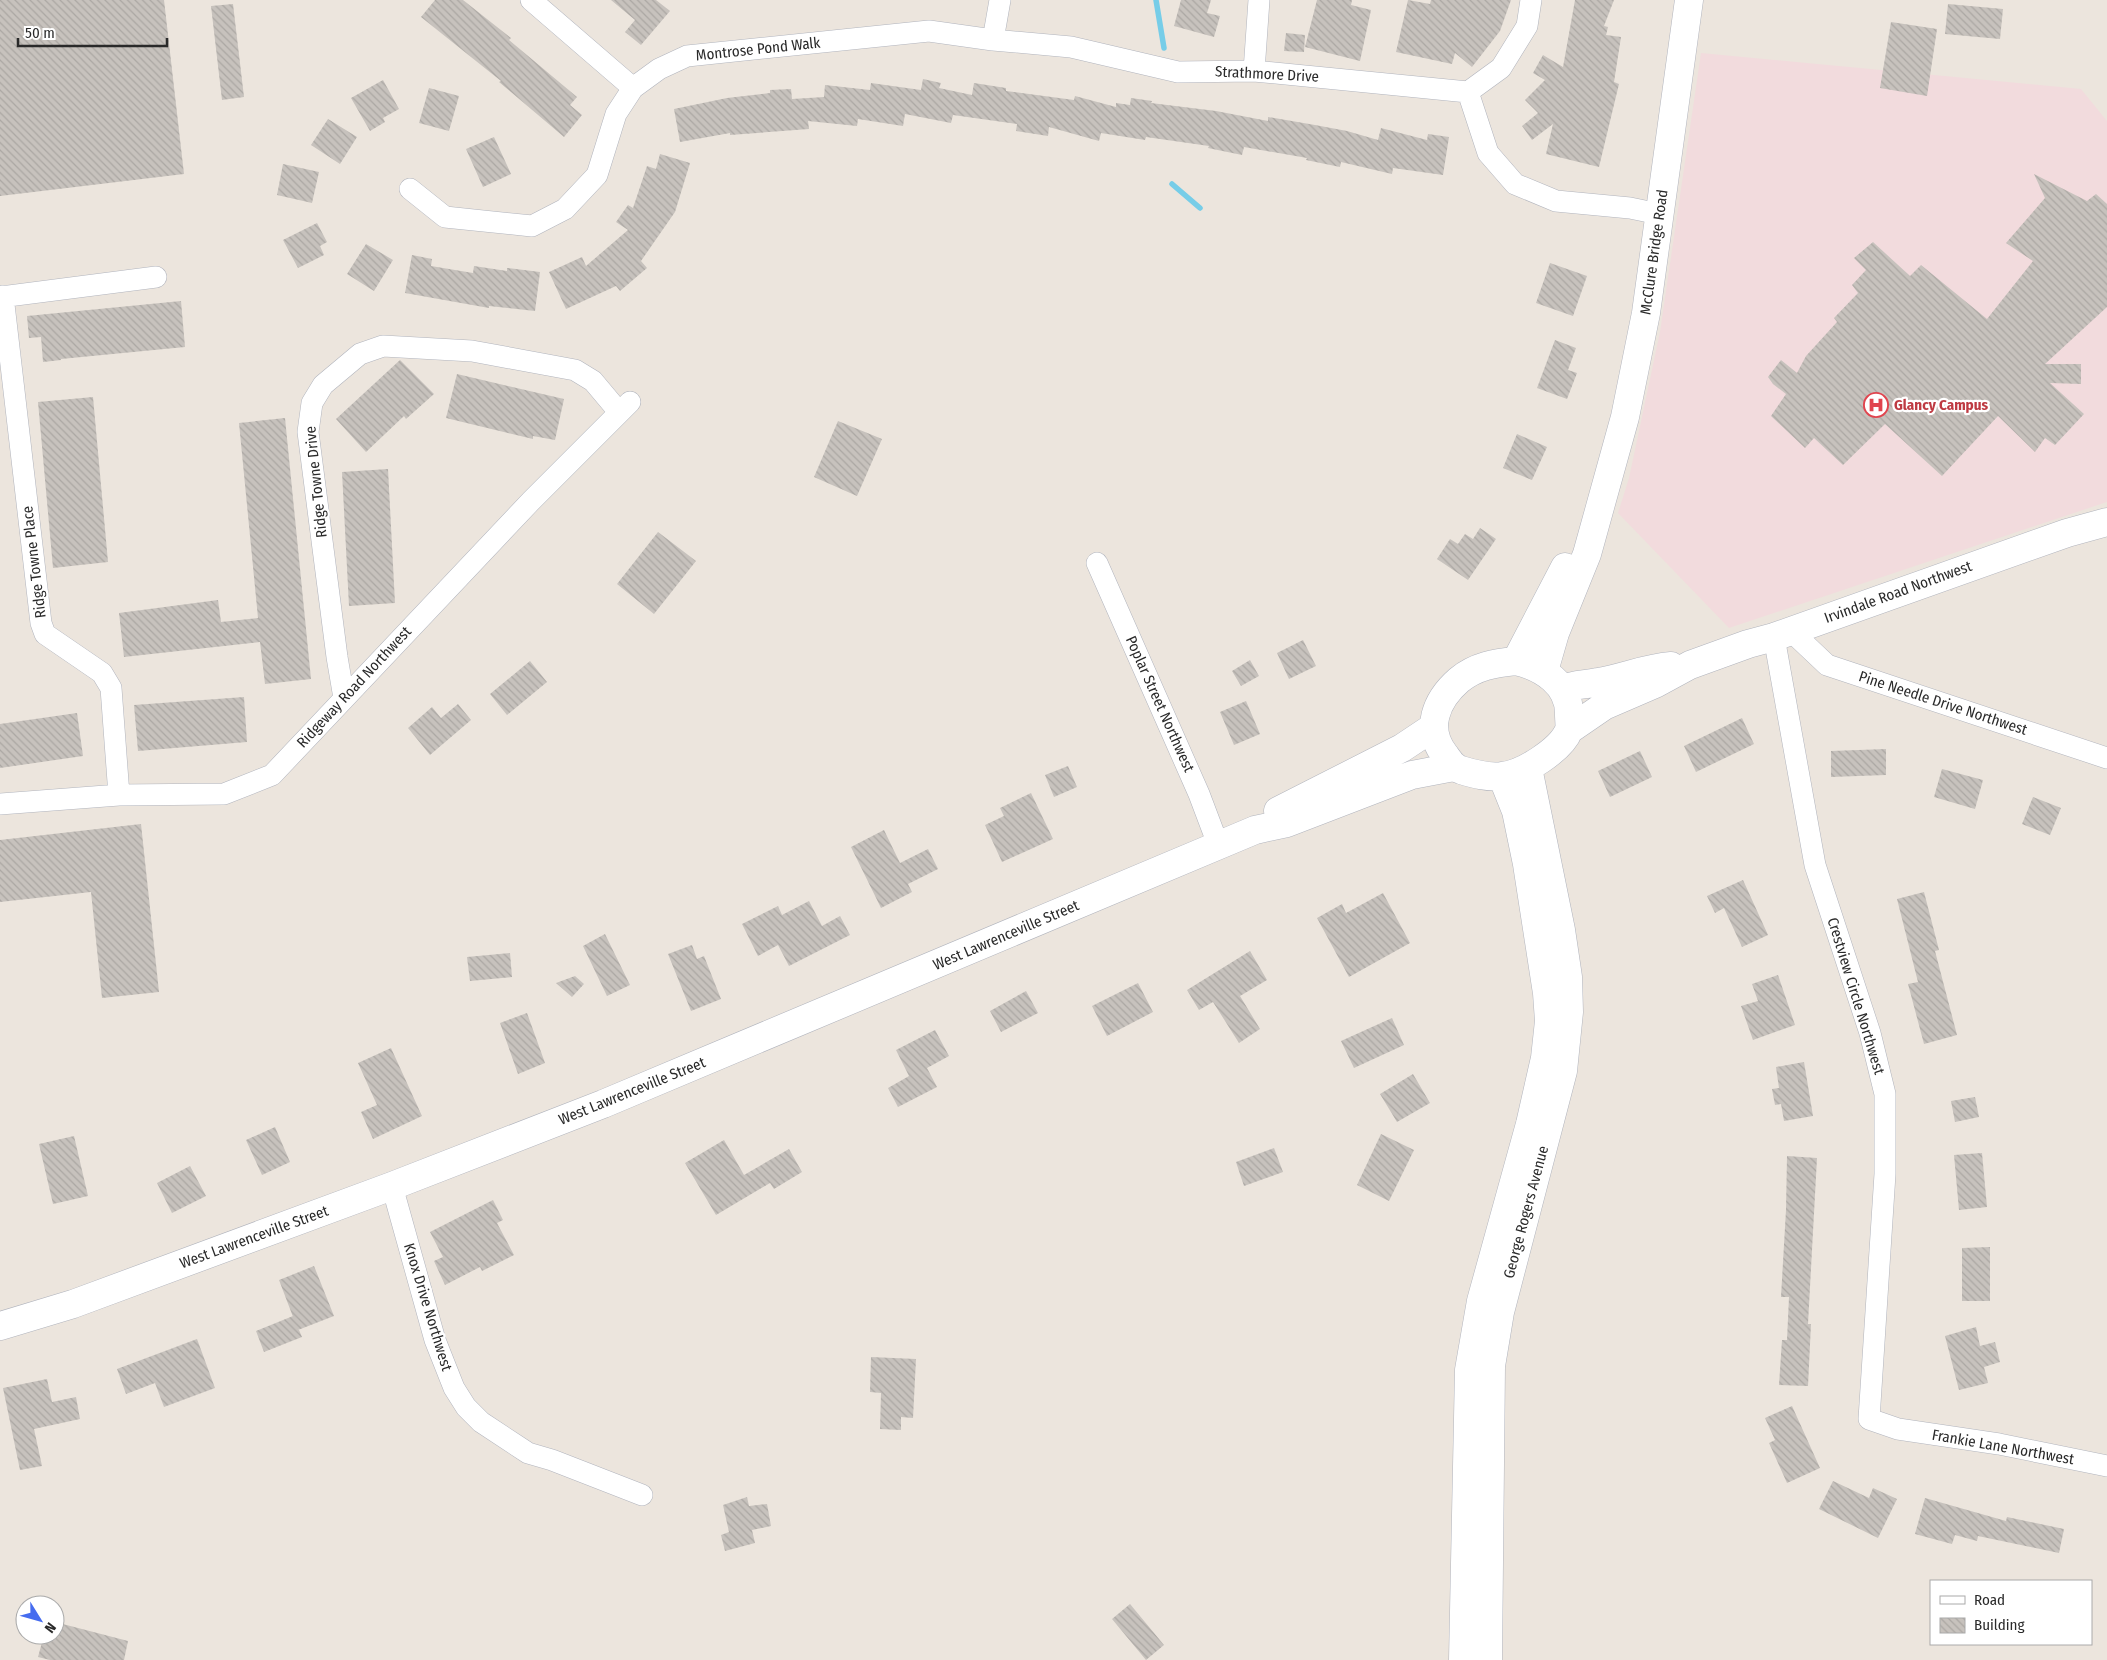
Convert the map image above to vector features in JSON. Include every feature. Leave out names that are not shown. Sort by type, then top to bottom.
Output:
[{"type":"street","points":[[531,0],[633,88]]},
{"type":"street","points":[[993,40],[1000,0]]},
{"type":"street","points":[[1254,70],[1259,0]]},
{"type":"street","points":[[1531,0],[1526,26],[1501,68],[1468,92],[1488,154],[1514,184],[1556,201],[1630,208],[1660,214]]},
{"type":"street","name":"McClure Bridge Road","points":[[1554,680],[1555,633],[1587,554],[1625,417],[1639,353],[1689,0]]},
{"type":"street","name":"Montrose Pond Walk","points":[[410,188],[445,217],[532,226],[565,209],[597,175],[616,114],[633,88],[659,69],[687,56],[929,30],[993,40]]},
{"type":"street","name":"Strathmore Drive","points":[[993,40],[1071,47],[1178,72],[1254,70],[1468,92]]},
{"type":"street","points":[[1,297],[156,277]]},
{"type":"street","name":"Ridge Towne Place","points":[[1,297],[41,623],[45,634],[102,673],[111,688],[119,795]]},
{"type":"street","name":"Ridge Towne Drive","points":[[344,698],[308,432],[312,403],[323,386],[360,354],[382,346],[472,351],[575,370],[593,381],[624,407]]},
{"type":"street","name":"Ridgeway Road Northwest","points":[[0,804],[119,795],[224,794],[272,775],[530,501],[624,407]]},
{"type":"street","name":"McClure Bridge Road","points":[[1516,661],[1602,500]]},
{"type":"street","name":"Irvindale Road Northwest","points":[[1569,730],[1604,706],[1655,684],[1690,665],[2058,536],[2107,522]]},
{"type":"street","name":"Poplar Street Northwest","points":[[1097,563],[1199,794],[1219,847]]},
{"type":"street","name":"Pine Needle Drive Northwest","points":[[1782,634],[1827,665],[2107,758]]},
{"type":"street","name":"Crestview Circle Northwest","points":[[1782,634],[1815,865],[1870,1033],[1885,1094],[1885,1174],[1868,1418],[1898,1429]]},
{"type":"street","points":[[1516,661],[1528,664],[1554,680],[1570,705],[1569,730],[1553,750],[1528,768],[1502,776],[1477,775],[1454,767],[1438,747],[1432,728],[1436,713],[1446,693],[1461,678],[1486,665],[1516,661]]},
{"type":"street","name":"Irvindale Road Northwest","points":[[1554,680],[1575,684],[1598,682],[1650,668],[1690,665]]},
{"type":"street","name":"West Lawrenceville Street","points":[[1255,830],[1281,809],[1402,748],[1432,728]]},
{"type":"street","name":"West Lawrenceville Street","points":[[0,1326],[73,1304],[392,1186],[603,1104],[1219,847],[1255,830],[1287,823],[1412,775],[1454,767]]},
{"type":"street","name":"George Rogers Avenue","points":[[1488,1660],[1491,1366],[1500,1312],[1563,1071],[1569,1012],[1568,977],[1561,930],[1528,768]]},
{"type":"street","name":"George Rogers Avenue","points":[[1463,1660],[1469,1370],[1481,1301],[1533,1114],[1546,1058],[1549,1020],[1547,993],[1527,864],[1516,811],[1502,776]]},
{"type":"street","name":"Knox Drive Northwest","points":[[392,1186],[435,1340],[454,1388],[466,1407],[481,1422],[528,1453],[552,1460],[642,1495]]},
{"type":"street","name":"Frankie Lane Northwest","points":[[1898,1429],[1999,1444],[2107,1466]]},
{"type":"shaded area","name":"Glancy Campus","points":[[1701,53],[2081,89],[2107,121],[2107,502],[1729,628],[1618,513],[1629,478],[1660,332]]},
{"type":"building","points":[[0,0],[164,0],[184,174],[0,196]]},
{"type":"building","points":[[435,0],[463,0],[511,38],[509,40],[577,97],[570,105],[582,115],[564,137],[499,82],[501,81],[421,17]]},
{"type":"building","points":[[611,0],[656,0],[670,11],[641,45],[625,32],[635,20]]},
{"type":"building","points":[[1181,0],[1211,0],[1207,13],[1220,16],[1214,37],[1174,26]]},
{"type":"building","points":[[1317,0],[1352,0],[1351,5],[1371,10],[1360,61],[1305,47]]},
{"type":"building","points":[[1408,0],[1430,4],[1431,0],[1511,0],[1500,31],[1472,67],[1455,53],[1452,64],[1396,52]]},
{"type":"building","points":[[1575,0],[1614,0],[1604,26],[1608,27],[1606,35],[1621,37],[1614,82],[1619,84],[1599,167],[1546,154],[1553,124],[1532,140],[1522,126],[1538,113],[1525,100],[1545,80],[1533,73],[1543,55],[1563,67]]},
{"type":"building","points":[[233,4],[244,97],[222,100],[211,6]]},
{"type":"building","points":[[1948,4],[2003,9],[2000,39],[1945,34]]},
{"type":"building","points":[[1891,22],[1937,29],[1927,96],[1880,88]]},
{"type":"building","points":[[1286,33],[1305,35],[1304,52],[1284,51]]},
{"type":"building","points":[[923,79],[941,83],[939,88],[972,95],[974,83],[1006,88],[1006,91],[1074,100],[1075,96],[1116,107],[1116,103],[1130,105],[1131,98],[1152,101],[1151,103],[1216,111],[1268,121],[1268,117],[1347,131],[1378,140],[1381,128],[1427,140],[1428,134],[1449,137],[1443,175],[1393,168],[1392,174],[1341,162],[1340,167],[1306,160],[1307,158],[1244,147],[1242,155],[1208,148],[1209,146],[1146,137],[1145,140],[1101,133],[1099,141],[1049,127],[1048,136],[1016,131],[1017,124],[953,115],[951,123],[905,114],[903,126],[858,119],[857,126],[808,121],[809,129],[730,135],[730,133],[680,142],[674,109],[727,98],[770,93],[770,90],[791,89],[792,99],[824,97],[825,85],[870,90],[871,83],[921,90]]},
{"type":"building","points":[[383,80],[399,109],[383,118],[385,122],[370,131],[351,98]]},
{"type":"building","points":[[429,88],[459,96],[449,131],[419,123]]},
{"type":"building","points":[[328,119],[357,137],[340,164],[311,145]]},
{"type":"building","points":[[494,137],[511,174],[483,187],[466,149]]},
{"type":"building","points":[[660,154],[690,163],[675,212],[641,261],[647,268],[620,291],[616,286],[566,309],[549,272],[582,257],[586,266],[628,230],[616,222],[628,205],[633,208],[647,166],[656,169]]},
{"type":"building","points":[[283,164],[319,172],[312,203],[277,195]]},
{"type":"building","points":[[2034,174],[2087,201],[2096,194],[2107,204],[2107,307],[2045,364],[2081,364],[2081,384],[2050,383],[2084,414],[2055,445],[2045,438],[2035,452],[1998,416],[1942,476],[1885,424],[1843,465],[1814,438],[1805,448],[1771,416],[1786,394],[1773,384],[1768,377],[1781,360],[1797,373],[1806,356],[1837,322],[1834,318],[1858,293],[1852,285],[1866,270],[1854,258],[1873,242],[1910,276],[1921,265],[1987,319],[2033,261],[2006,243],[2045,198]]},
{"type":"building","points":[[317,223],[327,242],[320,246],[324,255],[298,268],[283,240]]},
{"type":"building","points":[[366,244],[393,260],[374,291],[347,274]]},
{"type":"building","points":[[412,255],[432,259],[431,266],[473,273],[474,266],[507,271],[507,268],[540,272],[535,311],[489,306],[489,308],[405,293]]},
{"type":"building","points":[[1550,263],[1587,276],[1573,316],[1536,303]]},
{"type":"building","points":[[181,301],[185,347],[43,362],[41,337],[29,338],[27,316]]},
{"type":"building","points":[[1555,340],[1576,348],[1568,370],[1577,373],[1567,399],[1537,388]]},
{"type":"building","points":[[400,360],[434,394],[406,419],[404,416],[366,452],[336,419]]},
{"type":"building","points":[[457,374],[564,399],[555,440],[533,436],[533,439],[446,418]]},
{"type":"building","points":[[93,397],[108,562],[53,568],[38,402]]},
{"type":"building","points":[[285,418],[311,679],[265,684],[260,642],[124,657],[119,613],[218,600],[221,622],[258,618],[239,423]]},
{"type":"building","points":[[838,421],[882,439],[857,496],[814,477]]},
{"type":"building","points":[[1517,434],[1547,447],[1532,480],[1503,468]]},
{"type":"building","points":[[388,469],[395,603],[349,606],[342,472]]},
{"type":"building","points":[[1480,528],[1496,539],[1468,580],[1437,559],[1450,539],[1458,544],[1465,534],[1473,539]]},
{"type":"building","points":[[658,532],[696,561],[654,614],[617,584]]},
{"type":"building","points":[[1303,640],[1316,666],[1289,679],[1277,653]]},
{"type":"building","points":[[1250,660],[1259,676],[1241,686],[1232,671]]},
{"type":"building","points":[[530,661],[547,682],[507,715],[490,694]]},
{"type":"building","points":[[244,697],[247,742],[138,751],[134,705]]},
{"type":"building","points":[[1246,701],[1260,734],[1234,745],[1220,712]]},
{"type":"building","points":[[458,704],[471,720],[430,755],[408,728],[432,707],[441,718]]},
{"type":"building","points":[[77,713],[83,756],[0,768],[0,724]]},
{"type":"building","points":[[1742,718],[1754,744],[1696,772],[1684,746]]},
{"type":"building","points":[[1886,749],[1886,775],[1831,777],[1831,751]]},
{"type":"building","points":[[1640,751],[1652,777],[1610,797],[1598,771]]},
{"type":"building","points":[[1068,766],[1077,787],[1054,797],[1045,775]]},
{"type":"building","points":[[1942,769],[1983,780],[1975,809],[1934,797]]},
{"type":"building","points":[[1031,793],[1053,839],[1002,862],[985,825],[1004,816],[1000,808]]},
{"type":"building","points":[[2033,797],[2061,808],[2050,835],[2022,824]]},
{"type":"building","points":[[141,824],[159,992],[102,998],[91,892],[0,902],[0,840]]},
{"type":"building","points":[[884,830],[900,863],[928,849],[938,869],[908,884],[912,892],[881,908],[851,847]]},
{"type":"building","points":[[1743,880],[1768,935],[1742,947],[1724,908],[1715,913],[1707,896]]},
{"type":"building","points":[[1924,892],[1939,950],[1935,951],[1957,1035],[1924,1044],[1908,984],[1918,982],[1897,899]]},
{"type":"building","points":[[1383,893],[1410,943],[1349,977],[1317,918],[1342,904],[1346,913]]},
{"type":"building","points":[[809,901],[822,926],[840,916],[850,935],[789,966],[778,945],[758,956],[742,924],[778,906],[782,915]]},
{"type":"building","points":[[605,934],[630,985],[607,996],[583,946]]},
{"type":"building","points":[[692,945],[697,959],[704,956],[721,999],[691,1011],[668,954]]},
{"type":"building","points":[[1250,951],[1267,980],[1240,996],[1260,1029],[1239,1043],[1213,1002],[1199,1010],[1187,990]]},
{"type":"building","points":[[510,953],[512,977],[470,981],[467,957]]},
{"type":"building","points":[[1778,975],[1795,1025],[1753,1040],[1741,1006],[1758,1001],[1752,984]]},
{"type":"building","points":[[575,976],[584,984],[572,997],[556,983]]},
{"type":"building","points":[[1138,983],[1153,1012],[1107,1036],[1092,1006]]},
{"type":"building","points":[[1026,991],[1038,1013],[1001,1032],[990,1011]]},
{"type":"building","points":[[527,1013],[545,1063],[518,1074],[500,1023]]},
{"type":"building","points":[[1392,1018],[1404,1045],[1354,1068],[1341,1041]]},
{"type":"building","points":[[935,1030],[949,1056],[927,1068],[937,1087],[898,1107],[888,1088],[909,1076],[896,1050]]},
{"type":"building","points":[[391,1048],[422,1116],[373,1139],[361,1112],[377,1105],[358,1063]]},
{"type":"building","points":[[1804,1062],[1813,1116],[1784,1121],[1781,1104],[1775,1105],[1772,1089],[1779,1088],[1776,1067]]},
{"type":"building","points":[[1413,1074],[1430,1103],[1397,1122],[1380,1094]]},
{"type":"building","points":[[1975,1097],[1979,1117],[1955,1122],[1951,1101]]},
{"type":"building","points":[[275,1127],[290,1162],[262,1175],[246,1140]]},
{"type":"building","points":[[1381,1134],[1414,1150],[1389,1201],[1357,1185]]},
{"type":"building","points":[[74,1136],[88,1196],[53,1204],[39,1144]]},
{"type":"building","points":[[724,1140],[744,1175],[789,1149],[802,1172],[774,1189],[770,1183],[716,1215],[685,1163]]},
{"type":"building","points":[[1274,1148],[1283,1172],[1244,1186],[1236,1162]]},
{"type":"building","points":[[1982,1153],[1987,1207],[1959,1210],[1954,1155]]},
{"type":"building","points":[[1787,1156],[1817,1158],[1808,1324],[1811,1324],[1808,1386],[1779,1385],[1782,1340],[1787,1340],[1789,1297],[1781,1297]]},
{"type":"building","points":[[190,1166],[206,1196],[172,1213],[157,1183]]},
{"type":"building","points":[[493,1200],[503,1220],[497,1223],[514,1255],[482,1271],[480,1267],[445,1285],[434,1261],[443,1257],[430,1232]]},
{"type":"building","points":[[1990,1247],[1990,1301],[1962,1301],[1962,1248]]},
{"type":"building","points":[[314,1266],[334,1316],[298,1330],[279,1280]]},
{"type":"building","points":[[293,1316],[302,1337],[264,1352],[256,1331]]},
{"type":"building","points":[[1976,1327],[1980,1346],[1995,1342],[2000,1362],[1984,1367],[1988,1383],[1959,1390],[1945,1336]]},
{"type":"building","points":[[197,1339],[215,1388],[164,1407],[155,1383],[126,1394],[117,1369]]},
{"type":"building","points":[[871,1357],[916,1359],[913,1418],[901,1417],[901,1430],[880,1429],[881,1393],[870,1392]]},
{"type":"building","points":[[47,1379],[52,1402],[76,1397],[80,1419],[34,1429],[42,1466],[20,1470],[3,1388]]},
{"type":"building","points":[[1792,1406],[1820,1468],[1787,1483],[1769,1443],[1775,1440],[1765,1418]]},
{"type":"building","points":[[1833,1481],[1869,1498],[1873,1488],[1897,1499],[1878,1538],[1819,1509]]},
{"type":"building","points":[[747,1497],[749,1506],[767,1504],[771,1526],[752,1530],[755,1543],[725,1551],[721,1535],[729,1532],[723,1505]]},
{"type":"building","points":[[1925,1498],[2006,1521],[2007,1517],[2064,1529],[2059,1553],[1978,1536],[1977,1541],[1955,1535],[1952,1544],[1915,1534]]},
{"type":"building","points":[[1130,1604],[1164,1645],[1146,1660],[1112,1619]]},
{"type":"building","points":[[65,1625],[128,1641],[124,1660],[50,1660],[38,1657],[41,1645],[65,1645]]},
{"type":"waterway","points":[[1156,0],[1164,48]]},
{"type":"waterway","points":[[1172,184],[1200,208]]},
{"type":"place","name":"Glancy Campus","points":[[1876,405]]}]
